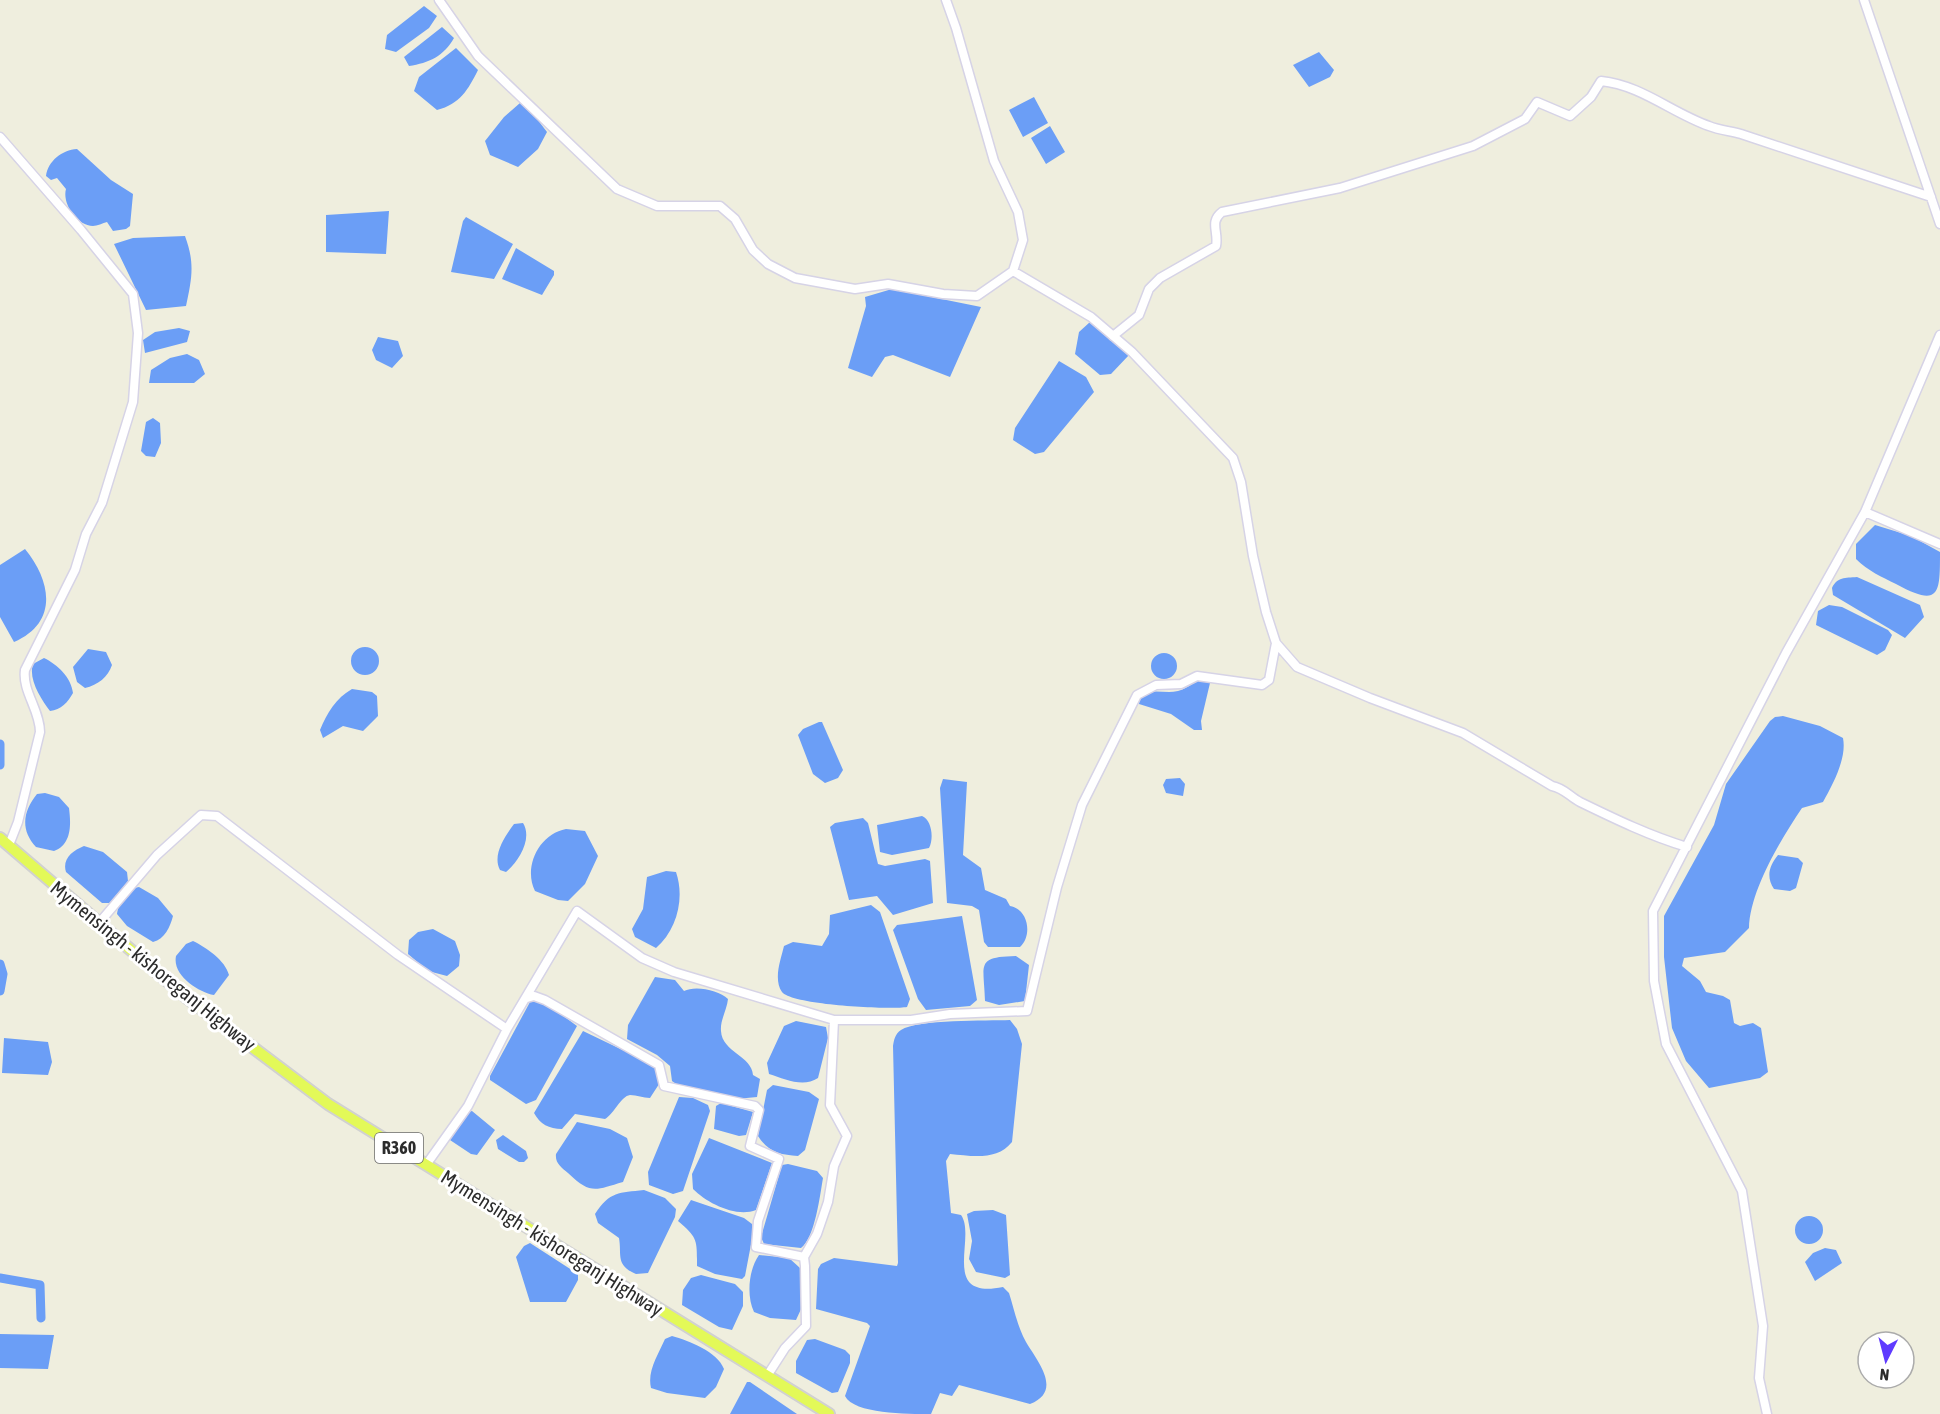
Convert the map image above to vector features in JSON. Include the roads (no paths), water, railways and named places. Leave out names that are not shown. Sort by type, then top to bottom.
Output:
[{"type":"main road","name":"Mymensingh - kishoreganj Highway","points":[[4,842],[244,1043],[328,1104],[829,1414]]},
{"type":"street","points":[[439,0],[478,56],[617,189],[657,206],[720,206],[735,219],[753,250],[768,264],[795,278],[855,289],[888,284],[943,294],[977,296],[1014,271],[1023,240],[1018,212],[994,161],[956,28],[945,0]]},
{"type":"street","points":[[1864,0],[1940,224]]},
{"type":"street","points":[[1113,336],[1139,315],[1149,289],[1160,278],[1216,246],[1214,224],[1216,217],[1222,212],[1340,188],[1473,146],[1525,119],[1537,102],[1570,116],[1591,97],[1601,81],[1614,82],[1645,94],[1708,126],[1741,134],[1931,197]]},
{"type":"street","points":[[0,137],[67,213],[133,294],[137,314],[138,360],[133,402],[102,503],[86,534],[75,570],[25,670],[25,681],[39,717],[39,737],[18,822],[4,842]]},
{"type":"street","points":[[426,1165],[468,1106],[507,1029],[577,911],[642,958],[674,972],[834,1020],[911,1020],[950,1014],[1027,1011],[1057,887],[1082,805],[1095,784],[1134,700],[1142,691],[1156,685],[1181,684],[1197,676],[1258,685],[1269,680],[1276,643],[1253,556],[1241,482],[1233,458],[1132,352],[1091,317],[1014,271]]},
{"type":"street","points":[[1767,1414],[1759,1378],[1763,1326],[1742,1191],[1666,1044],[1654,981],[1653,911],[1786,653],[1865,512],[1940,334]]},
{"type":"street","points":[[1865,512],[1940,544]]},
{"type":"street","points":[[1276,643],[1297,667],[1462,733],[1552,786],[1560,788],[1577,800],[1666,841],[1687,847]]},
{"type":"street","points":[[99,923],[157,855],[201,815],[217,816],[398,955],[507,1029]]},
{"type":"street","points":[[527,998],[534,996],[544,1000],[659,1065],[664,1086],[755,1106],[759,1110],[750,1146],[779,1159],[758,1221],[756,1247],[804,1257]]},
{"type":"street","points":[[767,1376],[785,1348],[807,1326],[804,1257],[821,1223],[828,1202],[834,1166],[848,1136],[830,1105],[834,1020]]},
{"type":"water","points":[[424,6],[437,16],[429,28],[396,52],[385,49],[387,35]]},
{"type":"water","points":[[442,27],[454,38],[446,50],[429,61],[409,66],[404,57]]},
{"type":"water","points":[[456,48],[478,70],[471,84],[457,100],[437,110],[414,91],[419,77]]},
{"type":"water","points":[[1319,52],[1334,70],[1330,77],[1309,87],[1293,65]]},
{"type":"water","points":[[1034,97],[1048,123],[1023,137],[1009,110]]},
{"type":"water","points":[[520,103],[534,115],[547,132],[538,149],[518,167],[490,155],[485,141],[504,117]]},
{"type":"water","points":[[1050,126],[1065,152],[1046,164],[1031,138]]},
{"type":"water","points":[[77,149],[111,180],[133,194],[130,226],[126,229],[113,231],[107,222],[93,226],[81,222],[68,207],[66,189],[57,178],[51,180],[46,176],[57,157]]},
{"type":"water","points":[[389,211],[386,254],[326,252],[326,215]]},
{"type":"water","points":[[466,217],[513,244],[494,279],[451,272],[463,221]]},
{"type":"water","points":[[185,236],[192,271],[186,306],[146,310],[114,244],[133,238]]},
{"type":"water","points":[[516,248],[554,271],[542,295],[502,279]]},
{"type":"water","points":[[892,289],[981,307],[950,377],[893,355],[885,357],[872,377],[848,368],[866,306],[865,297]]},
{"type":"water","points":[[1090,322],[1129,355],[1111,374],[1100,375],[1075,354],[1079,332]]},
{"type":"water","points":[[179,328],[190,331],[187,342],[145,353],[143,340],[155,332]]},
{"type":"water","points":[[378,337],[398,341],[403,356],[392,368],[376,360],[372,350]]},
{"type":"water","points":[[187,354],[199,360],[205,374],[194,383],[149,383],[151,370],[170,358]]},
{"type":"water","points":[[1059,361],[1086,377],[1094,392],[1044,452],[1035,454],[1013,440],[1015,428]]},
{"type":"water","points":[[153,418],[160,423],[161,443],[155,457],[146,456],[141,451],[146,422]]},
{"type":"water","points":[[1875,525],[1911,536],[1940,552],[1938,587],[1934,593],[1921,595],[1911,591],[1875,573],[1856,559],[1856,544]]},
{"type":"water","points":[[25,549],[41,575],[46,601],[44,613],[38,624],[28,634],[14,642],[0,617],[0,565]]},
{"type":"water","points":[[1857,577],[1920,605],[1924,617],[1905,638],[1833,595],[1832,588],[1836,582]]},
{"type":"water","points":[[1829,605],[1842,607],[1888,630],[1892,635],[1885,650],[1877,655],[1816,625],[1818,611]]},
{"type":"water","points":[[365,647],[375,651],[379,661],[375,671],[365,675],[355,671],[351,661],[355,651]]},
{"type":"water","points":[[88,649],[106,652],[112,665],[102,680],[85,688],[77,682],[73,667]]},
{"type":"water","points":[[1164,653],[1173,657],[1177,666],[1173,675],[1164,679],[1155,675],[1151,666],[1155,657]]},
{"type":"water","points":[[44,658],[63,672],[70,682],[73,693],[64,705],[50,711],[39,695],[32,676],[33,664]]},
{"type":"water","points":[[1205,679],[1210,683],[1201,721],[1202,730],[1194,730],[1171,714],[1139,704],[1140,695],[1145,693],[1178,691]]},
{"type":"water","points":[[352,689],[372,692],[377,696],[378,716],[363,731],[343,726],[323,738],[320,730],[329,712],[341,697]]},
{"type":"water","points":[[1783,716],[1820,726],[1843,738],[1843,754],[1838,771],[1823,802],[1802,808],[1776,850],[1755,898],[1749,928],[1725,952],[1684,958],[1682,966],[1700,981],[1706,992],[1730,1000],[1734,1023],[1740,1026],[1753,1023],[1761,1028],[1768,1072],[1760,1078],[1709,1088],[1686,1061],[1672,1028],[1664,957],[1664,916],[1714,825],[1726,784],[1770,721],[1775,717]]},
{"type":"water","points":[[822,722],[843,770],[838,778],[825,783],[813,774],[798,735],[803,729]]},
{"type":"water","points":[[1180,778],[1185,784],[1183,796],[1166,793],[1163,785],[1166,779]]},
{"type":"water","points":[[943,779],[967,782],[963,855],[981,868],[985,890],[1006,899],[1010,906],[1016,908],[1025,917],[1026,936],[1020,947],[988,947],[984,942],[979,910],[972,906],[947,903],[940,788]]},
{"type":"water","points":[[45,793],[59,797],[69,808],[70,827],[67,839],[60,848],[54,851],[36,847],[27,834],[25,820],[32,800],[37,794]]},
{"type":"water","points":[[922,816],[928,821],[931,830],[929,848],[892,855],[880,852],[877,825]]},
{"type":"water","points":[[863,818],[868,823],[878,864],[885,866],[925,859],[930,861],[933,903],[893,915],[877,896],[849,900],[830,827],[835,823]]},
{"type":"water","points":[[523,823],[526,836],[523,850],[506,872],[500,870],[498,858],[504,840],[514,824]]},
{"type":"water","points":[[566,829],[585,831],[598,856],[585,884],[568,901],[558,900],[535,891],[531,872],[532,862],[541,844],[556,832]]},
{"type":"water","points":[[84,846],[103,852],[127,872],[128,881],[111,903],[102,903],[66,872],[65,863],[69,856]]},
{"type":"water","points":[[1778,855],[1798,858],[1803,863],[1796,888],[1790,891],[1774,889],[1770,880],[1772,863]]},
{"type":"water","points":[[666,871],[676,872],[680,892],[679,903],[674,923],[656,948],[635,937],[632,929],[643,909],[647,877]]},
{"type":"water","points":[[139,887],[158,898],[173,916],[164,935],[153,942],[127,926],[117,914],[124,897],[130,890]]},
{"type":"water","points":[[871,905],[880,912],[910,999],[907,1007],[881,1008],[821,1003],[803,1000],[782,992],[778,975],[784,946],[793,942],[822,946],[829,934],[830,915]]},
{"type":"water","points":[[962,916],[977,1000],[970,1006],[926,1010],[918,999],[893,930],[897,925]]},
{"type":"water","points":[[433,929],[455,941],[460,955],[459,966],[447,976],[428,971],[408,954],[409,940],[418,932]]},
{"type":"water","points":[[193,941],[215,955],[224,964],[229,975],[214,995],[188,982],[178,970],[176,956],[186,944]]},
{"type":"water","points":[[1016,956],[1029,965],[1025,1001],[999,1005],[985,1001],[985,965],[994,958]]},
{"type":"water","points":[[655,977],[675,980],[684,991],[694,988],[707,989],[728,999],[721,1027],[723,1038],[731,1049],[748,1063],[753,1075],[760,1079],[757,1097],[736,1099],[676,1084],[672,1081],[670,1066],[657,1055],[627,1039],[628,1025]]},
{"type":"water","points":[[536,1000],[547,1004],[577,1026],[536,1100],[526,1104],[490,1080],[490,1076],[530,1002]]},
{"type":"water","points":[[1010,1020],[1017,1029],[1022,1044],[1012,1142],[992,1155],[950,1154],[946,1161],[951,1213],[961,1215],[965,1225],[966,1276],[972,1284],[983,1289],[1003,1287],[1009,1293],[1023,1337],[1045,1376],[1045,1392],[1030,1404],[959,1385],[952,1396],[940,1393],[931,1414],[882,1412],[859,1406],[850,1402],[845,1396],[870,1326],[867,1323],[816,1309],[818,1269],[821,1264],[834,1258],[897,1266],[898,1263],[893,1046],[895,1037],[901,1030],[922,1024]]},
{"type":"water","points":[[796,1021],[826,1027],[828,1038],[818,1078],[812,1081],[794,1082],[769,1074],[767,1063],[784,1026]]},
{"type":"water","points":[[583,1031],[658,1067],[661,1081],[650,1098],[627,1096],[605,1119],[575,1114],[562,1129],[549,1127],[542,1123],[534,1113]]},
{"type":"water","points":[[4,1038],[48,1042],[52,1062],[48,1075],[2,1073]]},
{"type":"water","points":[[773,1085],[809,1092],[819,1099],[805,1150],[798,1156],[775,1152],[758,1136],[767,1090]]},
{"type":"water","points":[[679,1097],[693,1098],[708,1105],[710,1111],[683,1191],[673,1194],[649,1185],[648,1172]]},
{"type":"water","points":[[721,1103],[753,1112],[746,1135],[739,1136],[714,1129],[716,1106]]},
{"type":"water","points":[[472,1111],[495,1130],[477,1155],[471,1154],[450,1140],[449,1134],[467,1112]]},
{"type":"water","points":[[577,1122],[610,1129],[627,1138],[633,1157],[623,1182],[594,1189],[588,1188],[559,1165],[556,1154]]},
{"type":"water","points":[[503,1135],[526,1151],[528,1158],[524,1162],[519,1162],[498,1149],[496,1140]]},
{"type":"water","points":[[709,1138],[772,1163],[756,1210],[740,1212],[722,1208],[693,1189],[692,1174]]},
{"type":"water","points":[[788,1164],[817,1171],[823,1178],[813,1226],[806,1243],[801,1248],[764,1244],[761,1237],[782,1165]]},
{"type":"water","points":[[644,1190],[665,1198],[676,1209],[675,1217],[648,1273],[636,1274],[629,1271],[622,1263],[619,1238],[598,1223],[595,1214],[605,1201],[616,1194]]},
{"type":"water","points":[[691,1200],[744,1218],[752,1224],[753,1234],[745,1276],[742,1279],[715,1274],[697,1266],[695,1240],[678,1221]]},
{"type":"water","points":[[993,1210],[1006,1215],[1010,1275],[1005,1278],[976,1272],[969,1259],[972,1241],[967,1214],[974,1211]]},
{"type":"water","points":[[1809,1216],[1819,1220],[1823,1230],[1819,1240],[1809,1244],[1799,1240],[1795,1230],[1799,1220]]},
{"type":"water","points":[[530,1243],[578,1274],[578,1280],[566,1302],[530,1302],[516,1257],[524,1246]]},
{"type":"water","points":[[1825,1248],[1836,1250],[1842,1263],[1815,1281],[1805,1262],[1813,1253]]},
{"type":"water","points":[[759,1255],[789,1258],[800,1268],[802,1307],[796,1320],[770,1318],[754,1312],[750,1298],[750,1282],[753,1267]]},
{"type":"water","points":[[701,1275],[735,1284],[743,1292],[743,1306],[732,1330],[719,1327],[682,1305],[683,1290],[691,1278]]},
{"type":"water","points":[[0,1334],[54,1335],[48,1369],[0,1368]]},
{"type":"water","points":[[672,1336],[709,1352],[724,1369],[716,1387],[705,1398],[667,1393],[651,1388],[654,1363],[665,1339]]},
{"type":"water","points":[[815,1339],[845,1350],[850,1355],[850,1363],[838,1392],[832,1393],[796,1373],[796,1361],[807,1340]]},
{"type":"water","points":[[747,1382],[750,1382],[797,1414],[730,1414]]},
{"type":"waterway","points":[[0,744],[0,765]]},
{"type":"waterway","points":[[0,964],[3,974],[0,991]]},
{"type":"waterway","points":[[0,1278],[40,1285],[41,1318]]}]
